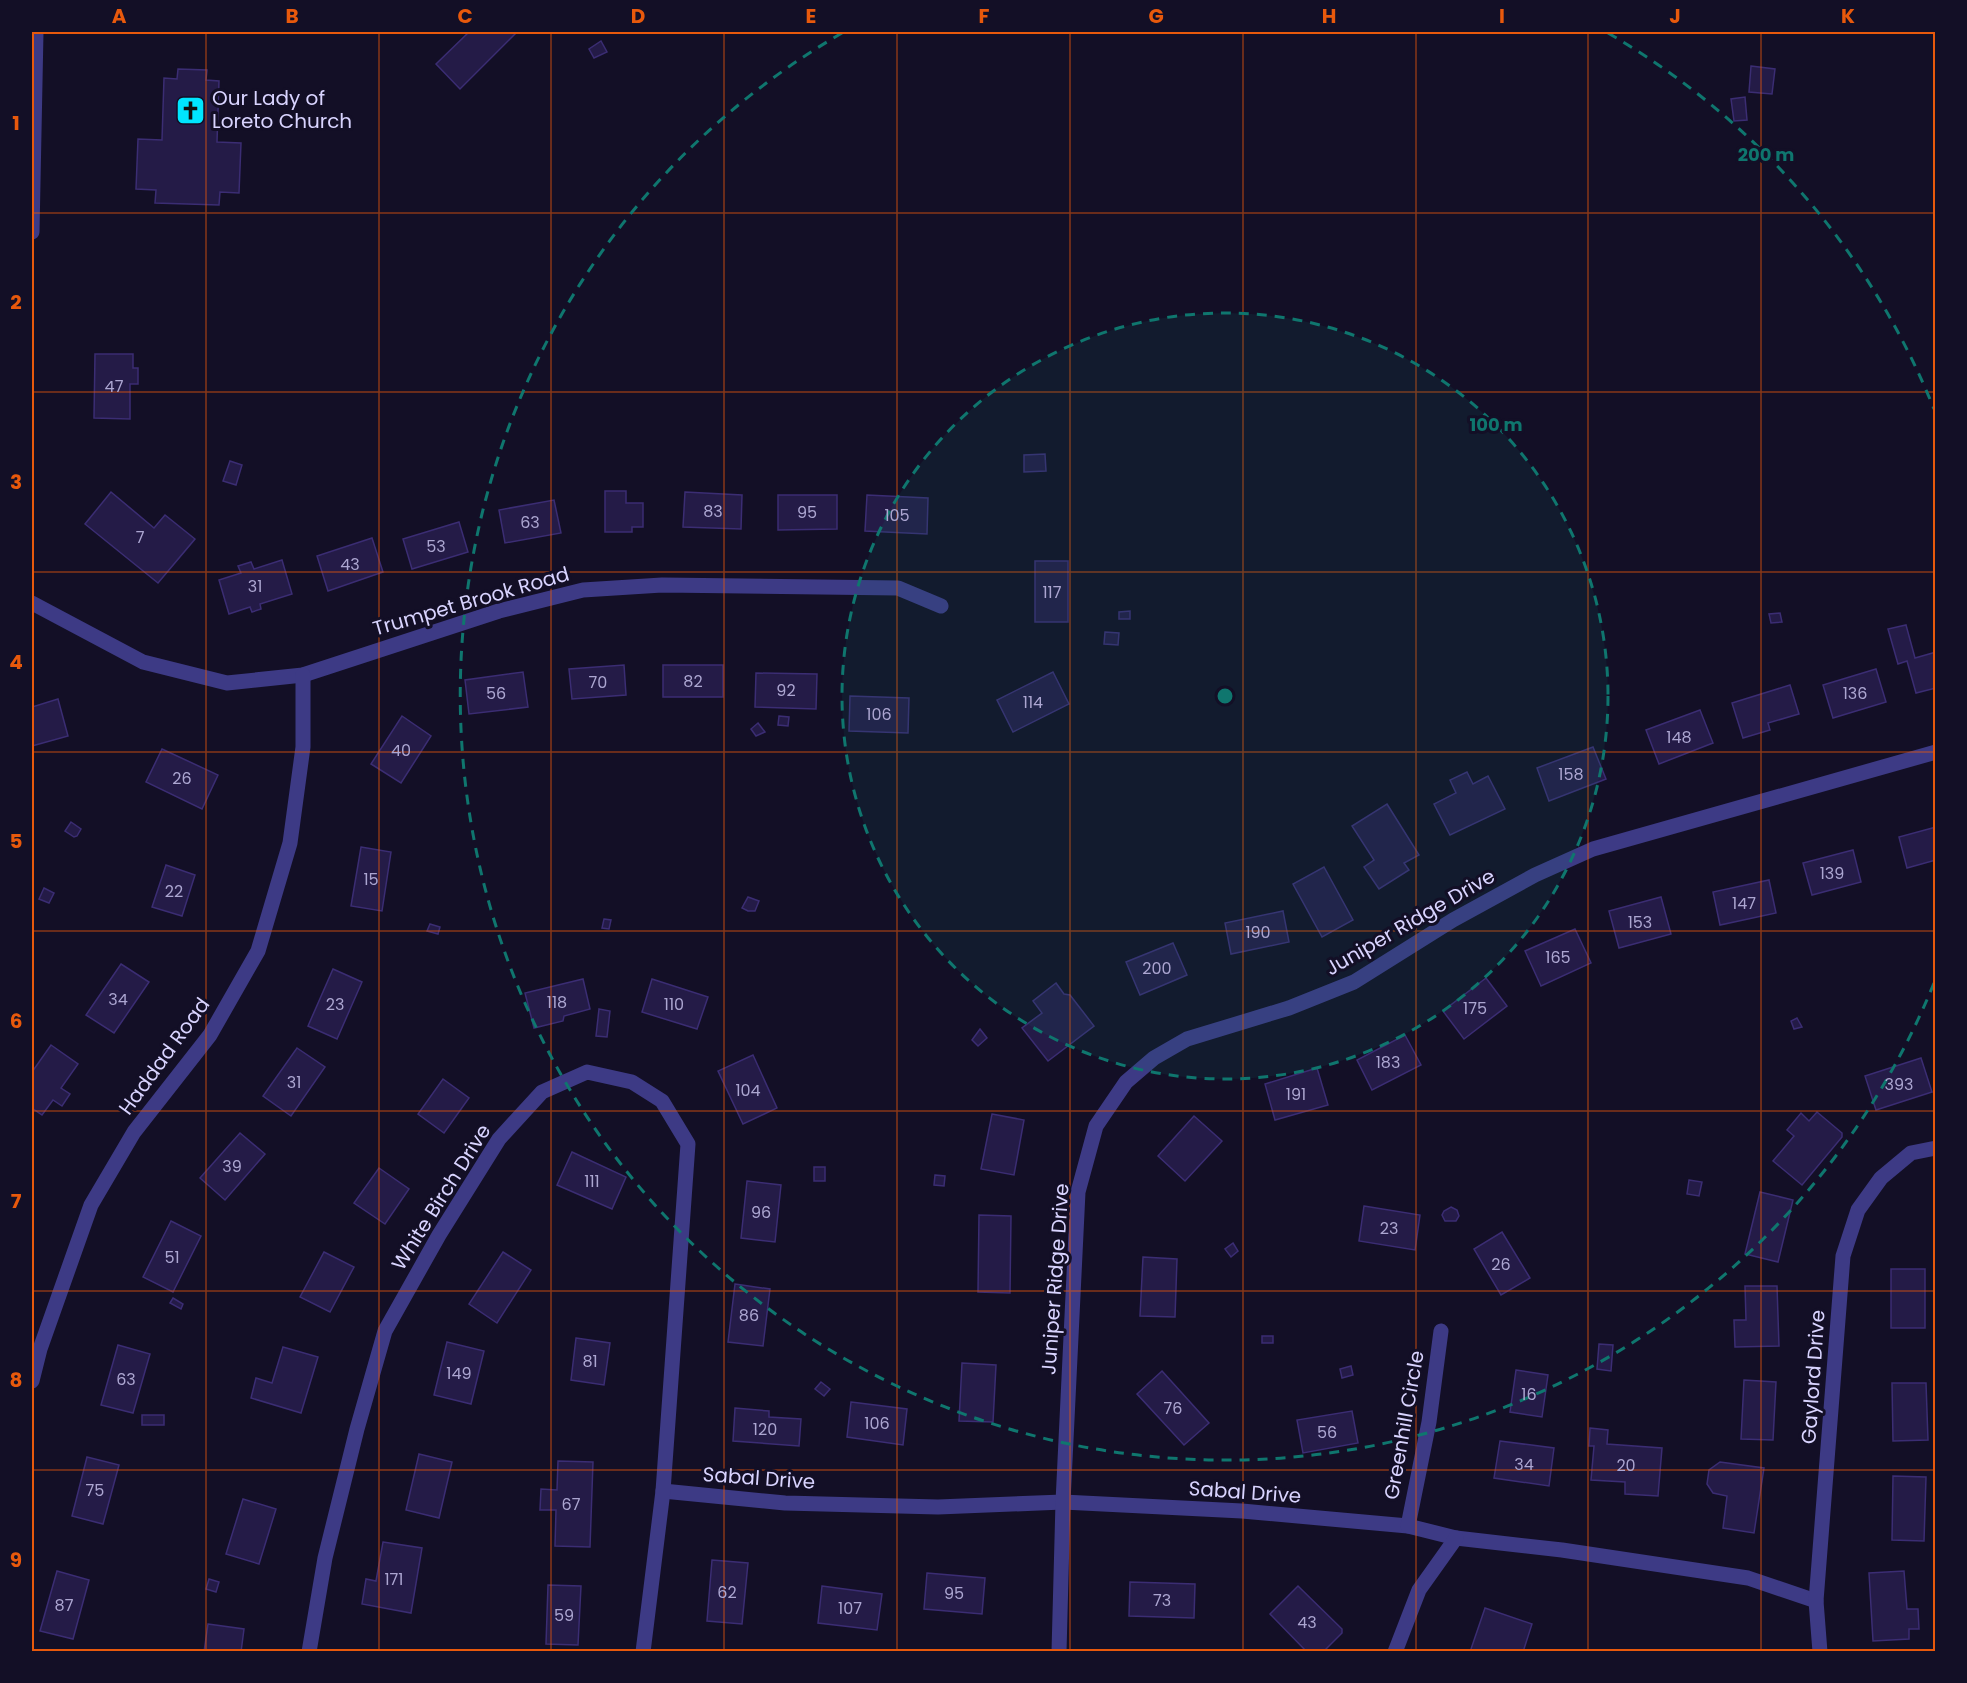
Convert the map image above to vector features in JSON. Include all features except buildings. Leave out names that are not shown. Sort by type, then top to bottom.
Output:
[{"type":"street","points":[[32,232],[36,32]]},
{"type":"street","name":"Trumpet Brook Road","points":[[32,603],[143,662],[226,683],[303,675],[499,610],[583,590],[662,585],[898,588],[941,606]]},
{"type":"street","name":"Haddad Road","points":[[32,1381],[40,1349],[91,1205],[134,1132],[210,1035],[258,951],[290,843],[303,747],[303,675]]},
{"type":"street","name":"Juniper Ridge Drive","points":[[1059,1652],[1063,1502],[1078,1192],[1096,1126],[1126,1082],[1155,1058],[1187,1040],[1288,1008],[1354,982],[1453,920],[1535,874],[1593,849],[1935,752]]},
{"type":"street","name":"White Birch Drive","points":[[309,1652],[325,1558],[357,1429],[385,1331],[499,1139],[542,1092],[587,1072],[632,1082],[662,1101],[688,1144],[663,1491],[643,1652]]},
{"type":"street","name":"Gaylord Drive","points":[[1820,1652],[1816,1601],[1843,1256],[1858,1210],[1881,1178],[1911,1152],[1935,1148]]},
{"type":"street","name":"Greenhill Circle","points":[[1408,1526],[1429,1422],[1441,1331]]},
{"type":"street","name":"Sabal Drive","points":[[663,1491],[784,1503],[938,1507],[1063,1502],[1242,1511],[1408,1526],[1456,1538],[1562,1550],[1748,1578],[1816,1601]]},
{"type":"street","points":[[1395,1652],[1419,1590],[1456,1538]]},
{"type":"place","name":"Our Lady of Loreto Church","points":[[191,110]]}]
